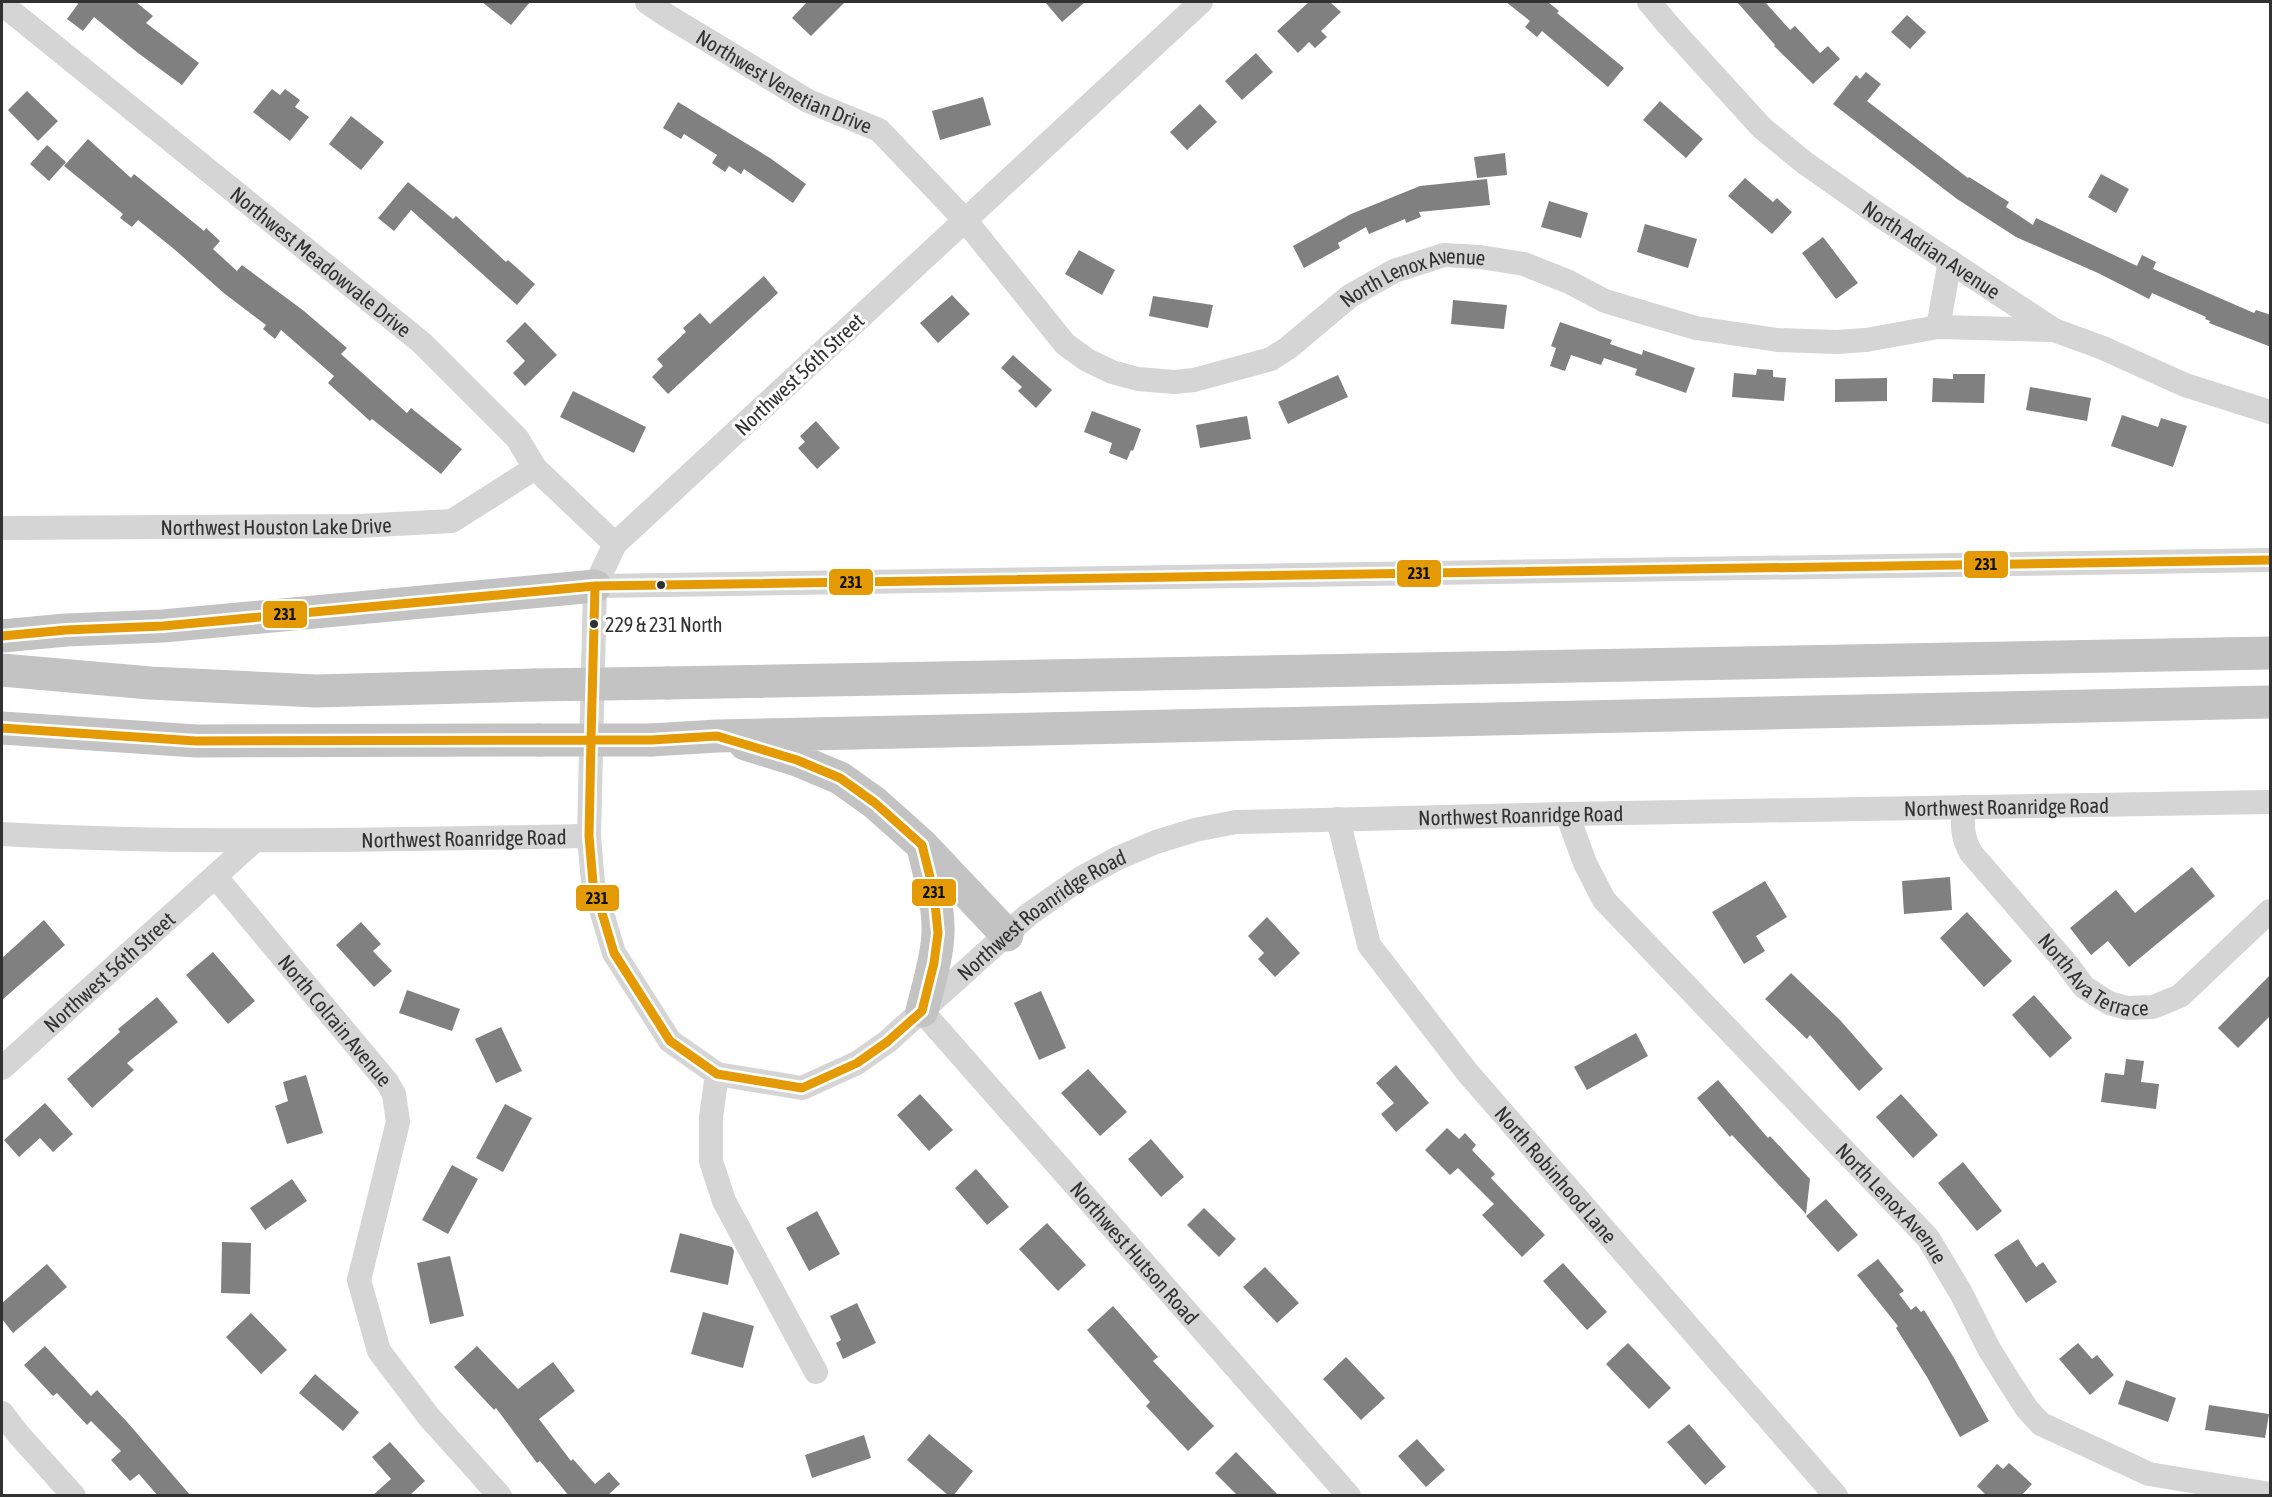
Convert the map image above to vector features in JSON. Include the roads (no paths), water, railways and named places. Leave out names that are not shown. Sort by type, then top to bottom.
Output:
[{"type":"highway","points":[[2,636],[66,630],[163,626],[595,586]]},
{"type":"highway","points":[[2,670],[150,683],[316,691],[2271,653]]},
{"type":"highway","points":[[2,728],[196,741],[651,740],[717,736],[2271,702]]},
{"type":"highway","points":[[717,736],[797,760],[840,778],[875,803],[922,845],[1007,935]]},
{"type":"highway","points":[[922,845],[934,893],[938,933],[934,963],[922,1011]]},
{"type":"street","name":"Northwest Venetian Drive","points":[[647,2],[808,101],[879,130],[965,220]]},
{"type":"street","name":"Northwest 56th Street","points":[[589,836],[595,586],[615,544],[1201,2]]},
{"type":"street","name":"North Adrian Avenue","points":[[1649,2],[1762,128],[1814,169],[2054,330],[2103,348],[2185,385],[2271,412]]},
{"type":"street","name":"Northwest Meadowvale Drive","points":[[2,4],[422,343],[517,438],[536,468],[615,544]]},
{"type":"street","name":"North Lenox Avenue","points":[[965,220],[1065,344],[1087,360],[1112,372],[1138,380],[1174,382],[1194,380],[1271,359],[1288,348],[1350,296],[1394,271],[1444,255],[1480,257],[1524,264],[1569,282],[1605,301],[1696,327],[1778,340],[1837,342],[1866,340],[1938,327],[2054,330]]},
{"type":"street","points":[[1938,327],[1950,261]]},
{"type":"street","name":"Northwest Houston Lake Drive","points":[[2,528],[358,526],[452,521],[536,468]]},
{"type":"street","points":[[595,586],[2271,560]]},
{"type":"street","name":"Northwest Roanridge Road","points":[[2,834],[77,839],[183,839],[253,842],[589,836],[593,883],[614,953],[670,1041],[717,1074],[802,1088],[857,1063],[887,1042],[1028,915],[1081,878],[1118,858],[1156,842],[1195,830],[1236,822],[2271,802]]},
{"type":"street","name":"North Ava Terrace","points":[[1964,807],[1961,827],[1971,853],[2084,987],[2109,1003],[2127,1008],[2153,1007],[2180,996],[2271,911]]},
{"type":"street","name":"North Lenox Avenue","points":[[1567,814],[1585,863],[1604,900],[1928,1238],[1961,1293],[2008,1381],[2041,1424],[2149,1474],[2271,1494]]},
{"type":"street","name":"North Robinhood Lane","points":[[1338,819],[1369,945],[1467,1072],[1836,1496]]},
{"type":"street","name":"Northwest 56th Street","points":[[2,1068],[253,842]]},
{"type":"street","name":"North Colrain Avenue","points":[[215,876],[387,1082],[394,1094],[398,1110],[396,1136],[359,1280],[379,1351],[429,1417],[500,1496]]},
{"type":"street","name":"Northwest Hutson Road","points":[[922,1011],[1349,1496]]},
{"type":"street","points":[[717,1074],[711,1118],[711,1161],[724,1201],[816,1372]]},
{"type":"street","points":[[2,1413],[74,1496]]},
{"type":"place","name":"229 & 231 North","points":[[594,624]]}]
